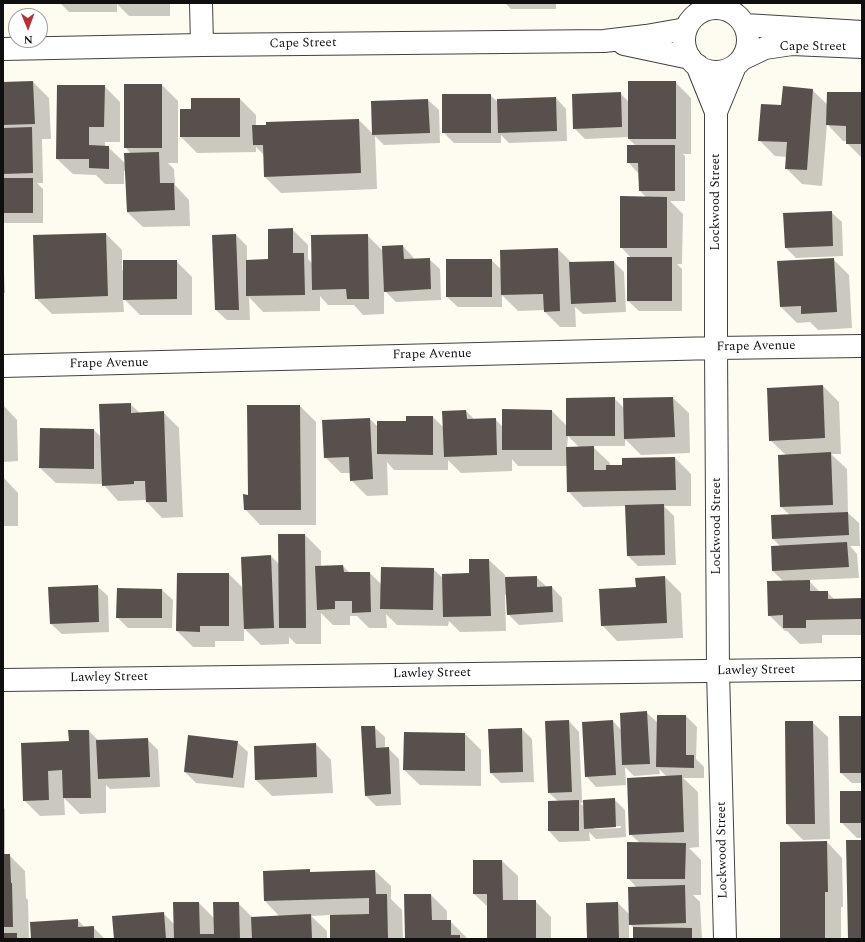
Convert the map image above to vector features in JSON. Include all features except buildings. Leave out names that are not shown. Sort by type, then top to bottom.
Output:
[{"type":"street","points":[[201,3],[202,45]]},
{"type":"street","points":[[726,6],[743,21],[749,40],[747,50],[738,62],[726,70],[716,72],[706,70],[693,62],[685,49],[684,39],[694,15],[707,8],[726,6]]},
{"type":"street","name":"Cape Street","points":[[3,49],[202,45],[604,41],[646,36],[694,15]]},
{"type":"street","name":"Cape Street","points":[[745,25],[862,32]]},
{"type":"street","name":"Cape Street","points":[[604,41],[643,48],[693,62]]},
{"type":"street","name":"Cape Street","points":[[738,62],[764,48],[792,44],[862,47]]},
{"type":"street","name":"Lockwood Street","points":[[693,62],[716,112]]},
{"type":"street","name":"Lockwood Street","points":[[725,939],[718,671],[716,112],[738,62]]},
{"type":"street","name":"Frape Avenue","points":[[3,366],[716,348],[862,346]]},
{"type":"street","name":"Lawley Street","points":[[3,680],[862,669]]}]
